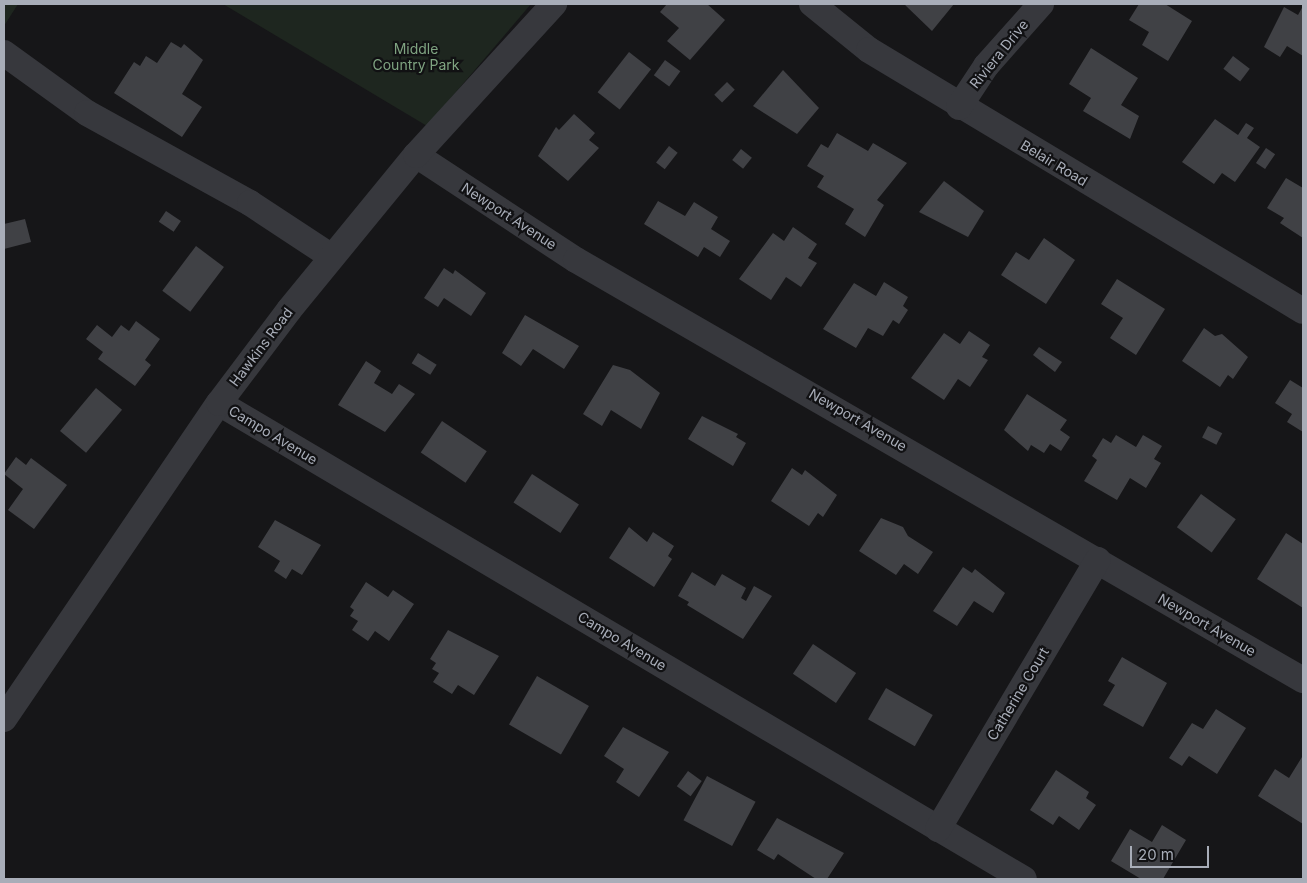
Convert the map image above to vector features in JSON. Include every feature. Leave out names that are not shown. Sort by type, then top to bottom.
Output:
[{"type":"street","name":"Hawkins Road","points":[[4,719],[219,403],[332,257],[416,155],[554,4]]},
{"type":"street","name":"Belair Road","points":[[812,4],[869,50],[959,106],[1303,310]]},
{"type":"street","name":"Riviera Drive","points":[[959,106],[986,66],[1041,4]]},
{"type":"street","points":[[4,52],[87,114],[250,203],[332,257]]},
{"type":"street","name":"Newport Avenue","points":[[416,155],[576,260],[1303,680]]},
{"type":"street","name":"Campo Avenue","points":[[219,403],[1024,879]]},
{"type":"street","name":"Catherine Court","points":[[938,828],[1098,560]]},
{"type":"green space","points":[[4,4],[18,4],[4,26]]},
{"type":"green space","name":"Middle Country Park","points":[[223,4],[531,4],[427,126]]},
{"type":"building","points":[[667,4],[707,4],[725,20],[690,60],[667,41],[679,28],[660,12]]},
{"type":"building","points":[[904,4],[954,4],[932,31]]},
{"type":"building","points":[[1139,4],[1165,4],[1192,21],[1168,61],[1142,45],[1149,32],[1129,20]]},
{"type":"building","points":[[1303,6],[1303,56],[1287,46],[1280,57],[1264,47],[1284,7],[1298,15]]},
{"type":"building","points":[[171,42],[181,48],[184,44],[203,60],[182,94],[202,107],[182,137],[114,93],[134,62],[140,66],[146,56],[157,63]]},
{"type":"building","points":[[1091,48],[1138,78],[1121,105],[1139,116],[1130,139],[1083,111],[1091,98],[1069,84]]},
{"type":"building","points":[[629,52],[651,69],[620,109],[598,92]]},
{"type":"building","points":[[1233,56],[1250,69],[1240,81],[1223,69]]},
{"type":"building","points":[[665,60],[680,71],[669,87],[654,75]]},
{"type":"building","points":[[783,70],[819,108],[797,134],[753,106]]},
{"type":"building","points":[[727,82],[735,90],[722,103],[714,95]]},
{"type":"building","points":[[574,114],[595,133],[589,140],[599,148],[568,181],[538,156],[556,127],[559,130]]},
{"type":"building","points":[[1215,119],[1238,135],[1246,123],[1254,128],[1247,138],[1260,147],[1235,182],[1222,173],[1214,184],[1182,162]]},
{"type":"building","points":[[837,133],[868,151],[873,143],[907,163],[877,200],[884,205],[865,237],[845,224],[854,209],[817,187],[824,176],[807,166],[821,144],[828,148]]},
{"type":"building","points":[[669,146],[678,153],[665,169],[656,163]]},
{"type":"building","points":[[1266,148],[1275,154],[1265,169],[1256,163]]},
{"type":"building","points":[[741,149],[752,158],[743,169],[732,160]]},
{"type":"building","points":[[1286,178],[1303,188],[1303,238],[1280,223],[1284,218],[1267,208]]},
{"type":"building","points":[[944,181],[984,211],[968,237],[919,212]]},
{"type":"building","points":[[658,201],[685,216],[694,202],[718,217],[711,229],[730,241],[720,257],[704,247],[698,257],[644,224]]},
{"type":"building","points":[[166,211],[181,221],[174,232],[159,222]]},
{"type":"building","points":[[25,219],[31,242],[4,249],[4,224]]},
{"type":"building","points":[[793,227],[817,244],[808,258],[817,263],[801,287],[786,277],[771,300],[739,279],[773,233],[784,241]]},
{"type":"building","points":[[1044,238],[1075,260],[1046,304],[1001,275],[1016,252],[1029,260]]},
{"type":"building","points":[[196,246],[224,267],[190,312],[162,291]]},
{"type":"building","points":[[444,268],[453,274],[455,270],[486,293],[471,316],[444,298],[438,307],[424,298]]},
{"type":"building","points":[[1117,279],[1165,309],[1136,355],[1110,338],[1123,318],[1101,304]]},
{"type":"building","points":[[884,282],[908,297],[903,306],[908,310],[899,324],[893,320],[883,336],[868,328],[856,348],[823,329],[854,283],[876,296]]},
{"type":"building","points":[[525,315],[579,346],[564,369],[533,349],[521,366],[502,353]]},
{"type":"building","points":[[136,321],[160,339],[145,360],[151,365],[135,386],[98,359],[103,352],[86,339],[97,325],[112,337],[121,325],[129,331]]},
{"type":"building","points":[[1204,328],[1215,336],[1222,334],[1248,357],[1233,379],[1228,375],[1220,387],[1182,361]]},
{"type":"building","points":[[969,331],[990,345],[982,357],[988,360],[970,387],[958,379],[944,400],[911,378],[944,333],[960,344]]},
{"type":"building","points":[[1039,347],[1062,362],[1055,372],[1033,355]]},
{"type":"building","points":[[418,353],[437,365],[430,375],[412,363]]},
{"type":"building","points":[[366,361],[381,371],[374,383],[392,394],[399,384],[415,394],[385,432],[338,405]]},
{"type":"building","points":[[613,365],[630,370],[660,393],[641,429],[611,410],[602,426],[583,414]]},
{"type":"building","points":[[1290,380],[1303,388],[1303,432],[1287,422],[1292,414],[1275,403]]},
{"type":"building","points":[[96,388],[122,410],[86,453],[60,431]]},
{"type":"building","points":[[1027,394],[1067,420],[1060,430],[1070,437],[1061,451],[1050,444],[1044,453],[1031,445],[1028,451],[1004,430]]},
{"type":"building","points":[[702,416],[738,434],[736,437],[746,443],[733,466],[688,439]]},
{"type":"building","points":[[442,421],[487,451],[466,483],[421,453]]},
{"type":"building","points":[[1208,426],[1222,433],[1216,445],[1202,438]]},
{"type":"building","points":[[1116,435],[1136,447],[1143,435],[1162,446],[1154,459],[1161,463],[1146,488],[1130,478],[1117,500],[1084,481],[1097,460],[1092,456],[1103,438],[1111,443]]},
{"type":"building","points":[[16,457],[26,465],[31,458],[67,485],[34,529],[8,510],[23,489],[4,474]]},
{"type":"building","points":[[792,468],[802,475],[805,470],[837,495],[823,517],[818,513],[809,526],[771,501]]},
{"type":"building","points":[[532,474],[579,504],[560,533],[513,503]]},
{"type":"building","points":[[1201,494],[1236,519],[1212,552],[1177,527]]},
{"type":"building","points":[[881,518],[903,527],[908,536],[933,552],[918,574],[904,564],[896,575],[859,551]]},
{"type":"building","points":[[275,520],[321,545],[302,575],[292,569],[286,579],[274,571],[280,561],[258,547]]},
{"type":"building","points":[[629,527],[647,542],[653,532],[674,546],[668,556],[672,559],[654,587],[609,558]]},
{"type":"building","points":[[1286,533],[1303,544],[1303,608],[1257,579]]},
{"type":"building","points":[[963,567],[972,573],[975,569],[1005,593],[993,613],[974,601],[957,626],[933,611]]},
{"type":"building","points":[[692,572],[715,586],[722,574],[746,588],[741,598],[746,601],[754,586],[772,596],[743,639],[687,605],[689,602],[678,596]]},
{"type":"building","points":[[366,582],[388,597],[393,590],[414,604],[389,641],[375,631],[368,641],[352,630],[358,621],[350,616],[354,610],[350,607]]},
{"type":"building","points":[[448,630],[499,656],[474,695],[458,685],[452,694],[433,682],[439,673],[432,669],[436,663],[430,659]]},
{"type":"building","points":[[813,644],[856,673],[836,703],[793,674]]},
{"type":"building","points":[[1122,657],[1167,683],[1143,727],[1103,705],[1115,685],[1108,681]]},
{"type":"building","points":[[537,676],[589,706],[561,754],[509,724]]},
{"type":"building","points":[[886,688],[933,715],[915,746],[868,719]]},
{"type":"building","points":[[1216,709],[1246,728],[1217,774],[1189,756],[1182,766],[1169,758],[1192,723],[1203,729]]},
{"type":"building","points":[[623,727],[669,752],[639,797],[616,782],[624,769],[604,756]]},
{"type":"building","points":[[1302,757],[1303,824],[1258,796],[1275,769],[1289,778]]},
{"type":"building","points":[[1056,770],[1089,792],[1086,798],[1096,805],[1079,830],[1059,816],[1053,825],[1030,810]]},
{"type":"building","points":[[688,771],[702,781],[691,796],[677,786]]},
{"type":"building","points":[[707,776],[756,802],[732,846],[684,820]]},
{"type":"building","points":[[777,818],[844,853],[827,879],[816,879],[778,854],[774,860],[757,850]]},
{"type":"building","points":[[1162,825],[1186,840],[1163,879],[1141,879],[1111,861],[1130,829],[1152,842]]}]
